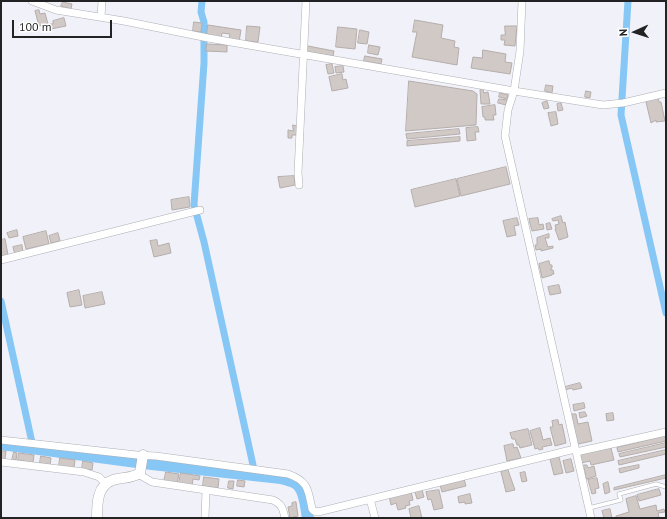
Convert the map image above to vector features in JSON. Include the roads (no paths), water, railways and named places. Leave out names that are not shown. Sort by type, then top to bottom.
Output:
[{"type":"street","points":[[32,1],[56,10],[199,35],[208,38],[603,105],[620,104],[666,93]]},
{"type":"street","points":[[101,17],[102,1]]},
{"type":"street","points":[[299,185],[298,165],[306,1]]},
{"type":"street","points":[[522,1],[520,51],[514,91],[508,110],[505,136],[591,518]]},
{"type":"street","points":[[1,260],[200,210]]},
{"type":"street","points":[[1,440],[116,453],[142,463],[288,474],[296,477],[306,485],[312,509],[318,512],[576,450],[666,432]]},
{"type":"street","points":[[1,462],[84,472],[99,477],[106,484]]},
{"type":"street","points":[[97,518],[97,502],[99,494],[106,484],[113,480],[125,479],[142,463]]},
{"type":"street","points":[[142,463],[152,482],[273,500],[283,508],[285,518]]},
{"type":"street","points":[[205,518],[206,490]]},
{"type":"street","points":[[370,499],[374,518]]},
{"type":"lane","points":[[589,508],[621,500],[619,494],[656,484],[666,487]]},
{"type":"waterway","points":[[202,1],[201,12],[204,22],[204,63],[194,205],[204,242],[253,465]]},
{"type":"waterway","points":[[628,1],[621,115],[666,313]]},
{"type":"waterway","points":[[1,301],[33,447]]},
{"type":"waterway","points":[[1,444],[152,464],[281,478],[291,481],[299,486],[304,497],[308,518]]}]
